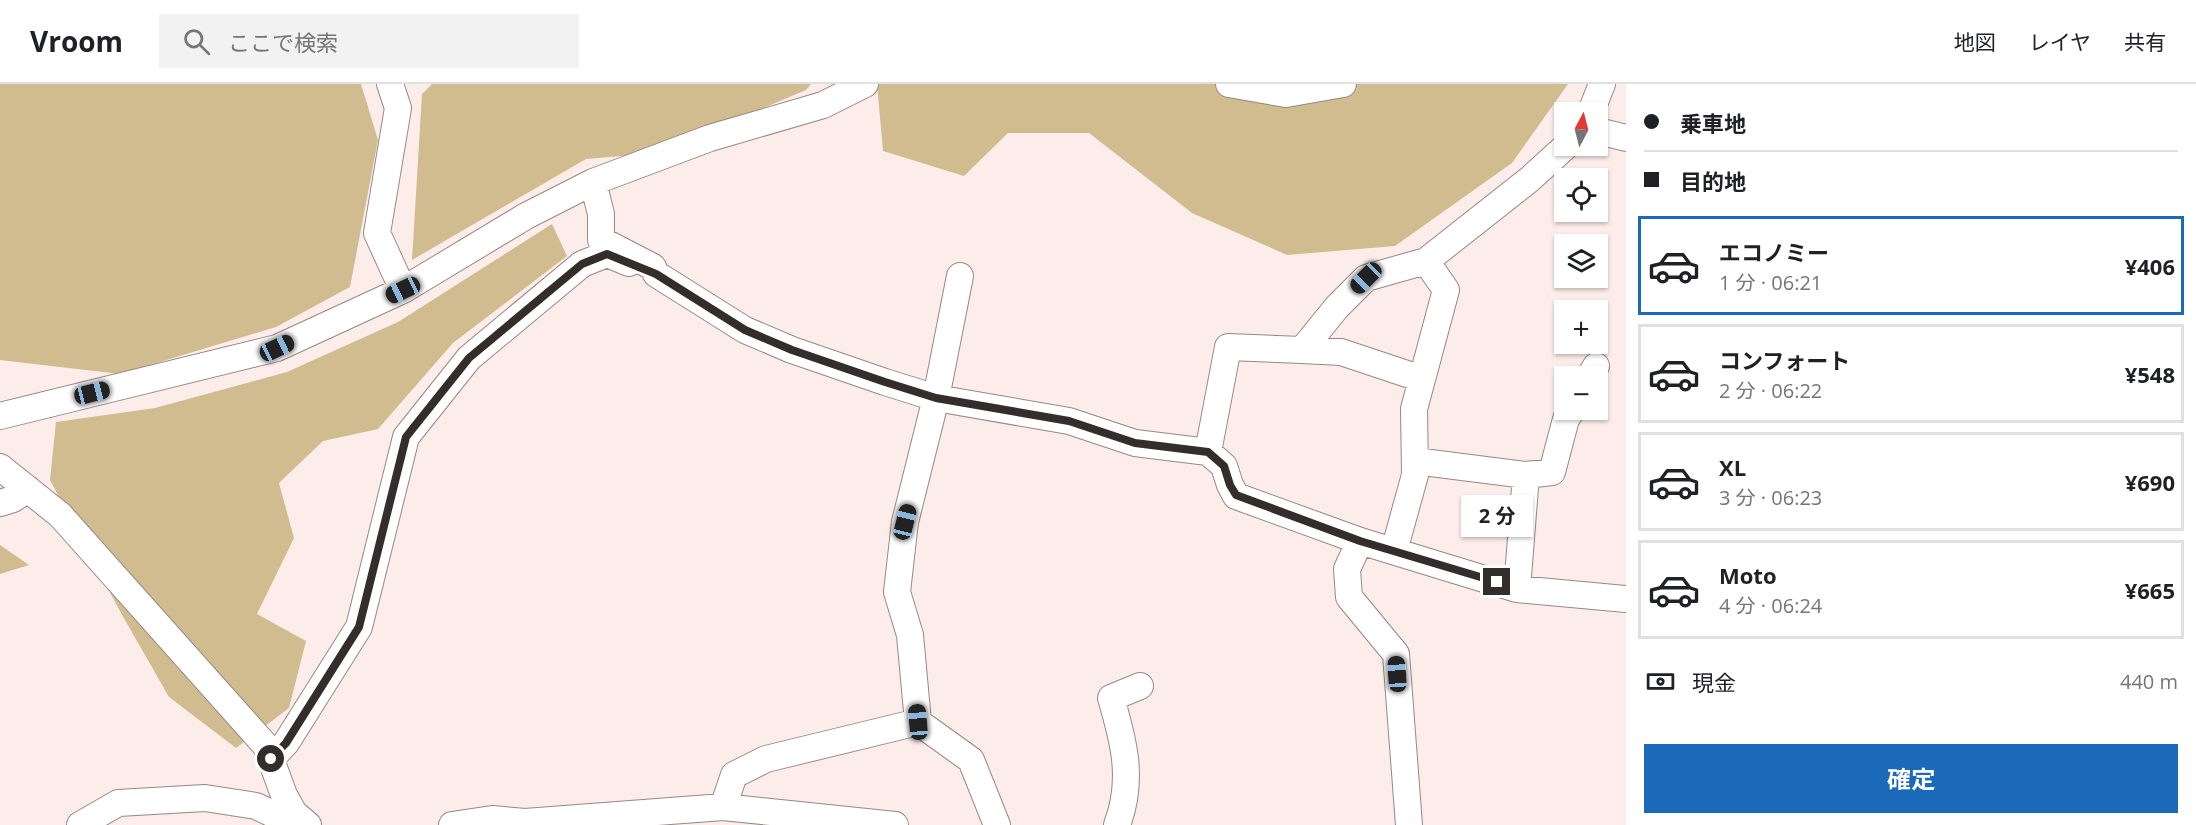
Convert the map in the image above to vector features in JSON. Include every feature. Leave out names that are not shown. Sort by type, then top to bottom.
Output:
[{"type":"street","points":[[390,84],[398,108],[377,233],[403,290]]},
{"type":"street","points":[[0,416],[277,348],[403,290],[526,216],[593,182],[710,138],[823,105],[865,84]]},
{"type":"street","points":[[1229,84],[1286,94],[1343,84]]},
{"type":"street","points":[[1595,102],[1602,84]]},
{"type":"street","points":[[1608,134],[1626,138]]},
{"type":"street","points":[[1302,350],[1337,307],[1366,278],[1426,261],[1530,179],[1555,156]]},
{"type":"street","points":[[593,182],[601,214],[601,240],[633,254],[653,267],[656,274]]},
{"type":"street","points":[[271,759],[286,743],[359,627],[406,437],[469,358],[582,264],[607,254],[656,274],[745,330],[792,350],[936,398],[1069,421],[1135,443],[1208,452],[1224,466],[1236,495],[1360,541],[1517,589],[1626,599]]},
{"type":"street","points":[[1394,551],[1415,475],[1414,409],[1446,290],[1426,261]]},
{"type":"street","points":[[960,276],[936,398],[905,522],[897,592],[910,635],[918,722],[971,760],[997,825]]},
{"type":"street","points":[[1208,452],[1228,347],[1341,352],[1422,379]]},
{"type":"street","points":[[1415,461],[1526,474],[1552,472],[1566,420]]},
{"type":"street","points":[[0,467],[60,515],[266,746],[284,795],[294,813],[308,825]]},
{"type":"street","points":[[1517,589],[1526,474]]},
{"type":"street","points":[[0,503],[28,489]]},
{"type":"street","points":[[1360,541],[1347,569],[1349,597],[1396,654],[1409,825]]},
{"type":"street","points":[[1117,825],[1125,804],[1125,746],[1111,698],[1140,686]]},
{"type":"street","points":[[723,807],[734,776],[766,759],[918,722]]},
{"type":"street","points":[[80,825],[118,803],[205,798],[256,806],[279,817],[288,825]]},
{"type":"street","points":[[452,825],[492,819],[525,822],[723,807],[895,825]]},
{"type":"shaded area","points":[[0,84],[361,84],[378,140],[350,287],[276,327],[120,374],[0,360]]},
{"type":"shaded area","points":[[432,84],[811,84],[806,90],[657,153],[586,159],[412,260],[422,94]]},
{"type":"shaded area","points":[[877,84],[1568,84],[1512,163],[1395,246],[1287,255],[1192,213],[1089,133],[1008,133],[964,176],[883,151]]},
{"type":"shaded area","points":[[552,224],[567,256],[453,343],[378,429],[323,441],[279,483],[294,538],[257,614],[306,641],[289,708],[236,748],[169,697],[121,613],[50,480],[56,422],[155,408],[287,372],[398,322]]},
{"type":"shaded area","points":[[0,545],[29,565],[0,574]]},
{"type":"route","points":[[271,759],[286,743],[359,627],[406,437],[469,358],[582,264],[607,254],[656,274],[745,330],[792,350],[936,398],[1069,421],[1135,443],[1208,452],[1224,466],[1236,495],[1360,541],[1497,582]]}]
